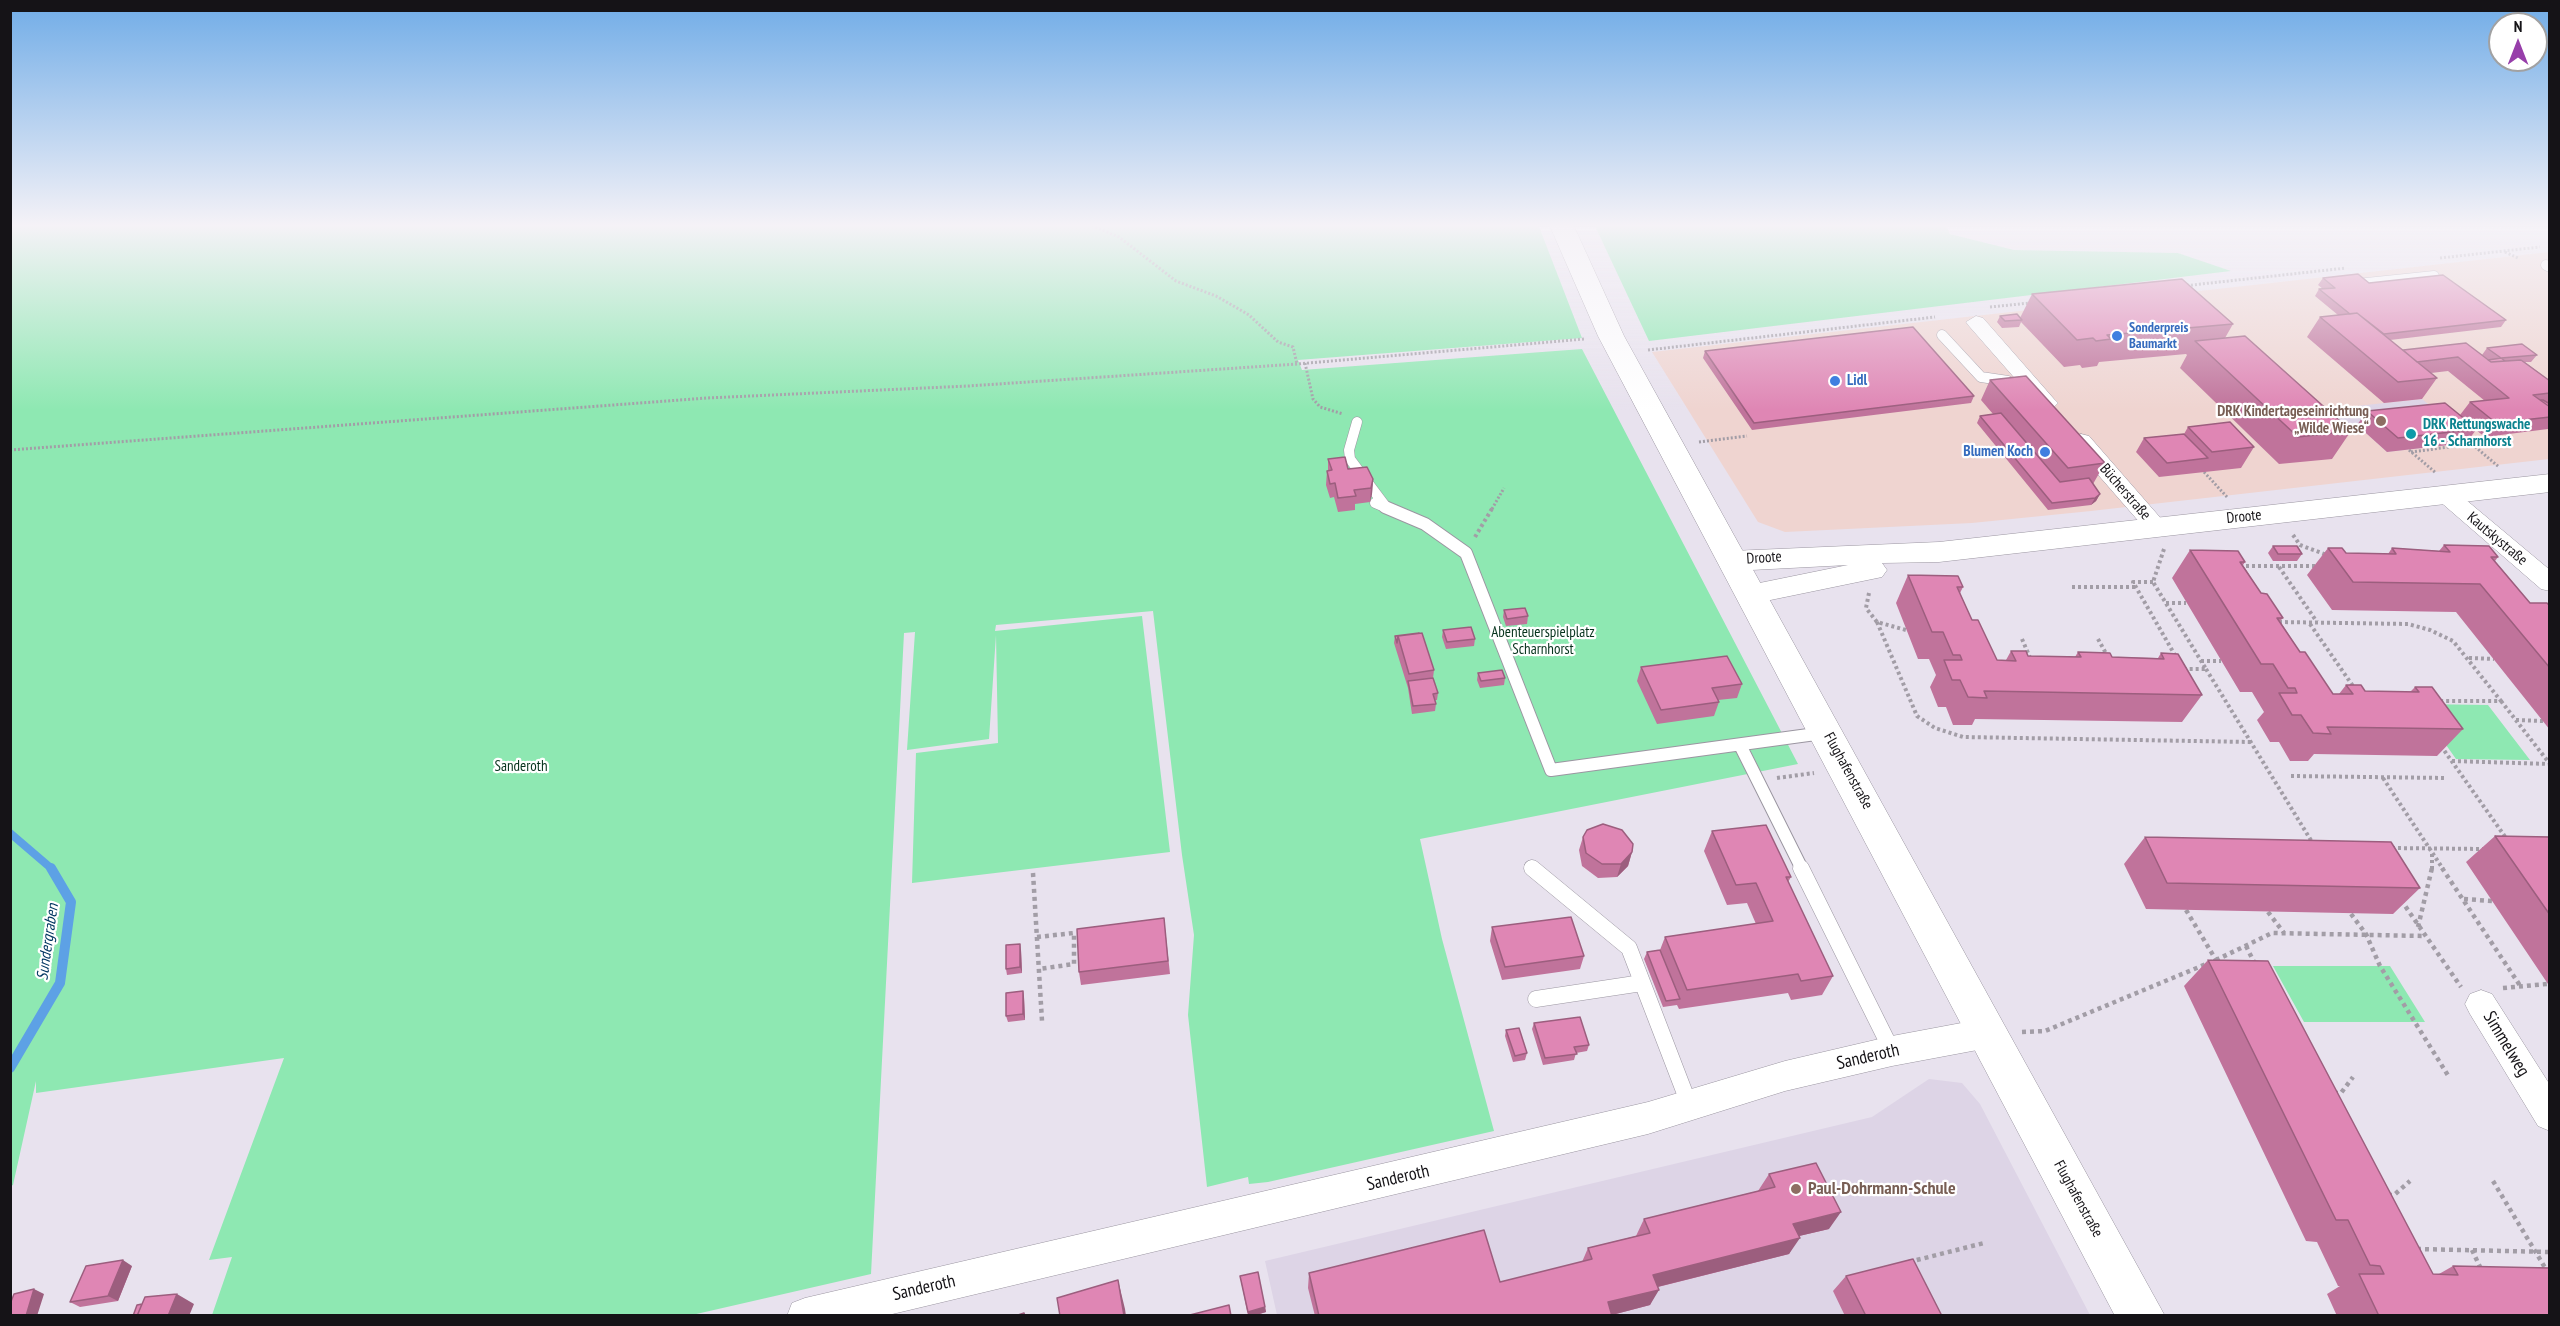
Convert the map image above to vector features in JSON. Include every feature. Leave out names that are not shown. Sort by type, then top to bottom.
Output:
[{"type":"main road","name":"Flughafenstraße","points":[[1589,286],[1611,336],[2141,1316]]},
{"type":"street","name":"Bücherstraße","points":[[1979,315],[2027,381],[2160,536]]},
{"type":"street","name":"Droote","points":[[1732,561],[1915,551],[1939,552],[2160,536],[2442,485],[2550,483]]},
{"type":"street","name":"Kautskystraße","points":[[2442,485],[2550,583]]},
{"type":"street","name":"Droote","points":[[1751,594],[1924,561],[1939,552]]},
{"type":"street","name":"Simmelweg","points":[[2481,1004],[2550,1115]]},
{"type":"street","name":"Sanderoth","points":[[805,1316],[1648,1118],[1785,1076],[1892,1051],[1988,1033]]},
{"type":"lane","points":[[1942,335],[1981,377],[2002,381],[2027,381]]},
{"type":"lane","points":[[1357,422],[1349,450],[1350,459],[1381,506],[1425,524],[1444,535],[1466,553],[1551,770],[1827,732]]},
{"type":"lane","points":[[1740,745],[1760,781],[1892,1051]]},
{"type":"lane","points":[[1531,867],[1629,948],[1689,1104]]},
{"type":"lane","points":[[1536,999],[1642,983]]},
{"type":"path","points":[[1189,286],[1216,296],[1249,315],[1278,342],[1293,347],[1297,364]]},
{"type":"path","points":[[1979,315],[2041,302]]},
{"type":"path","points":[[1643,351],[1944,316]]},
{"type":"path","points":[[10,450],[707,398],[968,386],[1297,364],[1611,336]]},
{"type":"path","points":[[1305,363],[1313,399],[1320,407],[1333,409]]},
{"type":"path","points":[[1698,442],[1747,436]]},
{"type":"path","points":[[2465,438],[2502,469]]},
{"type":"path","points":[[2442,485],[2410,451],[2472,444]]},
{"type":"path","points":[[2204,472],[2230,500]]},
{"type":"path","points":[[1466,553],[1504,488]]},
{"type":"path","points":[[2291,532],[2300,545],[2328,556],[2333,561]]},
{"type":"path","points":[[2160,536],[2153,582],[2314,846]]},
{"type":"path","points":[[2240,566],[2326,567]]},
{"type":"path","points":[[2278,566],[2318,623]]},
{"type":"path","points":[[2153,582],[2133,582],[2177,659]]},
{"type":"path","points":[[1870,586],[1866,608],[1877,622],[1917,716],[1935,728],[1963,737],[2251,742]]},
{"type":"path","points":[[2072,587],[2136,587]]},
{"type":"path","points":[[2166,603],[2186,603]]},
{"type":"path","points":[[2277,619],[2279,623],[2408,624],[2430,630],[2453,641],[2469,658],[2549,764]]},
{"type":"path","points":[[1877,622],[1888,627],[1906,630]]},
{"type":"path","points":[[2310,623],[2357,691]]},
{"type":"path","points":[[2022,639],[2035,668]]},
{"type":"path","points":[[2098,639],[2108,658]]},
{"type":"path","points":[[2469,658],[2494,659]]},
{"type":"path","points":[[2201,661],[2221,661]]},
{"type":"path","points":[[2183,669],[2206,669]]},
{"type":"path","points":[[2432,701],[2501,701]]},
{"type":"path","points":[[2516,720],[2542,721]]},
{"type":"path","points":[[2439,744],[2506,839]]},
{"type":"path","points":[[2451,761],[2549,764]]},
{"type":"path","points":[[1760,781],[1815,773]]},
{"type":"path","points":[[2291,776],[2445,778]]},
{"type":"path","points":[[2383,777],[2521,987],[2547,984]]},
{"type":"path","points":[[2390,848],[2490,849]]},
{"type":"path","points":[[2418,927],[2433,864],[2431,848]]},
{"type":"path","points":[[1033,873],[1042,1021]]},
{"type":"path","points":[[2400,897],[2458,984],[2481,1004]]},
{"type":"path","points":[[2464,899],[2492,901]]},
{"type":"path","points":[[2186,910],[2216,960]]},
{"type":"path","points":[[2268,912],[2285,933]]},
{"type":"path","points":[[2351,914],[2366,934],[2380,966],[2449,1077]]},
{"type":"path","points":[[1038,937],[1074,933],[1074,964],[1039,969]]},
{"type":"path","points":[[1988,1033],[2045,1030],[2216,960],[2272,933],[2424,936]]},
{"type":"path","points":[[2246,946],[2260,975]]},
{"type":"path","points":[[2328,1093],[2341,1093],[2353,1077]]},
{"type":"path","points":[[2381,1194],[2394,1195],[2410,1180]]},
{"type":"path","points":[[2493,1181],[2550,1276]]},
{"type":"path","points":[[1904,1263],[1984,1244]]},
{"type":"path","points":[[2414,1249],[2550,1251]]},
{"type":"path","points":[[2472,1250],[2485,1279]]},
{"type":"shaded area","points":[[2245,286],[2549,286],[2549,459],[1972,523],[1785,532],[1758,522],[1652,352]]},
{"type":"shaded area","name":"DRK Kindertageseinrichtung „Wilde Wiese“","points":[[2422,399],[2443,416],[2435,418],[2466,443],[2387,452],[2357,425],[2330,428],[2310,411]]},
{"type":"shaded area","name":"Paul-Dohrmann-Schule","points":[[1929,1079],[1962,1083],[1980,1104],[2090,1315],[1277,1315],[1265,1261],[1872,1117]]},
{"type":"green space","name":"Sanderoth","points":[[11,286],[1562,286],[1582,338],[1298,360],[1302,370],[1582,349],[1798,764],[1420,839],[1442,939],[1494,1131],[1268,1182],[1249,1184],[1248,1177],[1207,1187],[1188,1015],[1194,935],[1182,855],[1153,611],[996,625],[995,631],[1142,616],[1170,852],[912,883],[916,753],[998,743],[996,635],[989,739],[907,750],[915,632],[904,633],[871,1274],[692,1315],[212,1315],[232,1257],[209,1260],[284,1058],[36,1093],[36,1081],[11,1186]]},
{"type":"green space","points":[[1623,286],[2107,286],[1649,341]]},
{"type":"green space","points":[[2417,704],[2488,705],[2530,760],[2456,759]]},
{"type":"green space","points":[[2273,966],[2390,966],[2425,1022],[2304,1022]]},
{"type":"building","points":[[2113,286],[2190,286],[2233,324],[2107,335],[2111,339],[2096,341],[2093,338],[2077,340],[2032,294]]},
{"type":"building","points":[[2332,286],[2458,286],[2506,320],[2384,334],[2357,313],[2350,314],[2319,289],[2335,288]]},
{"type":"building","points":[[2357,313],[2437,378],[2398,382],[2320,317]]},
{"type":"building","points":[[2017,314],[2022,320],[2005,321],[2000,316]]},
{"type":"building","name":"Lidl","points":[[1913,327],[1974,396],[1754,423],[1705,351]]},
{"type":"building","points":[[2245,336],[2351,431],[2298,437],[2195,341]]},
{"type":"building","points":[[2466,343],[2491,362],[2521,360],[2550,381],[2550,393],[2533,395],[2550,407],[2550,417],[2496,423],[2470,402],[2509,398],[2458,357],[2417,362],[2403,350]]},
{"type":"building","points":[[2522,344],[2537,355],[2501,358],[2487,348]]},
{"type":"building","points":[[2501,358],[2505,361],[2491,362],[2488,360]]},
{"type":"building","points":[[2026,376],[2105,463],[2068,468],[1990,380]]},
{"type":"building","points":[[2445,403],[2477,429],[2398,438],[2367,411]]},
{"type":"building","points":[[2001,413],[2060,482],[2089,478],[2100,494],[2095,498],[2052,503],[1980,416]]},
{"type":"building","points":[[2230,422],[2254,447],[2212,452],[2188,427]]},
{"type":"building","points":[[2184,434],[2208,458],[2167,463],[2144,438]]},
{"type":"building","points":[[1345,457],[1348,469],[1367,467],[1373,479],[1371,488],[1354,490],[1356,496],[1338,498],[1335,483],[1330,484],[1327,471],[1332,470],[1328,459]]},
{"type":"building","points":[[2444,545],[2489,546],[2498,557],[2491,557],[2530,603],[2547,603],[2550,606],[2550,668],[2480,584],[2353,582],[2328,548],[2342,548],[2346,553],[2396,554],[2392,548],[2450,552]]},
{"type":"building","points":[[2273,546],[2297,546],[2302,554],[2278,554]]},
{"type":"building","points":[[2190,550],[2238,551],[2245,562],[2240,562],[2261,593],[2267,594],[2283,618],[2277,618],[2300,652],[2305,652],[2333,694],[2353,694],[2346,685],[2361,685],[2365,691],[2419,692],[2415,687],[2432,687],[2463,729],[2327,727],[2331,734],[2313,733],[2301,715],[2292,715],[2279,693],[2297,693],[2295,688],[2288,688],[2273,664],[2261,664]]},
{"type":"building","points":[[1908,575],[1958,576],[1963,587],[1957,587],[1972,620],[1978,620],[1997,660],[2016,661],[2011,651],[2026,651],[2028,656],[2081,657],[2078,652],[2110,653],[2112,657],[2164,659],[2161,653],[2178,654],[2202,695],[1984,691],[1987,698],[1968,697],[1960,680],[1952,680],[1944,660],[1962,660],[1960,655],[1953,655],[1943,632],[1932,632]]},
{"type":"building","points":[[1525,608],[1528,616],[1507,619],[1504,610]]},
{"type":"building","points":[[1471,627],[1475,639],[1447,642],[1443,630]]},
{"type":"building","points":[[1422,633],[1434,670],[1409,674],[1398,636]]},
{"type":"building","points":[[1727,656],[1742,684],[1712,688],[1719,702],[1661,710],[1641,667]]},
{"type":"building","points":[[1502,670],[1505,678],[1481,681],[1478,673]]},
{"type":"building","points":[[1433,678],[1438,693],[1433,694],[1436,704],[1413,706],[1408,681]]},
{"type":"building","points":[[1603,824],[1622,830],[1633,844],[1632,852],[1621,864],[1602,864],[1586,853],[1583,837],[1587,830]]},
{"type":"building","points":[[1766,825],[1791,877],[1786,877],[1833,976],[1801,981],[1798,974],[1687,990],[1665,937],[1773,921],[1756,883],[1736,885],[1712,831]]},
{"type":"building","points":[[2495,836],[2550,837],[2550,915]]},
{"type":"building","points":[[2145,837],[2391,842],[2420,888],[2167,883]]},
{"type":"building","points":[[1571,917],[1584,956],[1505,967],[1492,927]]},
{"type":"building","points":[[1164,918],[1168,961],[1079,972],[1077,929]]},
{"type":"building","points":[[1020,944],[1020,967],[1006,969],[1006,945]]},
{"type":"building","points":[[1660,950],[1680,999],[1666,1001],[1647,952]]},
{"type":"building","points":[[2208,960],[2268,961],[2433,1274],[2458,1275],[2453,1266],[2550,1268],[2550,1316],[2379,1316],[2359,1274],[2384,1274],[2380,1266],[2370,1265],[2348,1220],[2336,1220]]},
{"type":"building","points":[[1023,991],[1023,1014],[1006,1016],[1006,993]]},
{"type":"building","points":[[1580,1017],[1589,1045],[1574,1047],[1577,1054],[1545,1058],[1534,1023]]},
{"type":"building","points":[[1519,1028],[1527,1053],[1515,1056],[1506,1030]]},
{"type":"building","points":[[1816,1163],[1841,1212],[1793,1224],[1800,1238],[1653,1275],[1659,1290],[1608,1302],[1612,1316],[1319,1316],[1309,1273],[1484,1230],[1500,1282],[1592,1259],[1588,1248],[1650,1233],[1644,1219],[1775,1187],[1769,1174]]},
{"type":"building","points":[[1913,1259],[1942,1316],[1866,1316],[1846,1276]]},
{"type":"building","points":[[123,1260],[108,1296],[70,1302],[86,1266]]},
{"type":"building","points":[[1258,1272],[1265,1307],[1248,1312],[1240,1276]]},
{"type":"building","points":[[1118,1280],[1124,1316],[1060,1316],[1057,1298]]},
{"type":"building","points":[[34,1289],[26,1316],[10,1316],[10,1304],[14,1294]]},
{"type":"building","points":[[177,1294],[168,1316],[137,1316],[145,1297]]},
{"type":"building","points":[[142,1304],[137,1316],[133,1316],[137,1305]]},
{"type":"building","points":[[1229,1305],[1231,1316],[1186,1316]]},
{"type":"waterway","name":"Sundergraben","points":[[10,833],[51,868]]},
{"type":"waterway","name":"Sundergraben","points":[[10,1068],[60,983],[71,902],[51,868]]},
{"type":"place","name":"Sonderpreis Baumarkt","points":[[2117,336]]},
{"type":"place","name":"Lidl","points":[[1835,381]]},
{"type":"place","name":"DRK Kindertageseinrichtung „Wilde Wiese“","points":[[2381,421]]},
{"type":"place","name":"DRK Rettungswache 16 - Scharnhorst","points":[[2411,434]]},
{"type":"place","name":"Blumen Koch","points":[[2045,452]]},
{"type":"place","name":"Paul-Dohrmann-Schule","points":[[1796,1189]]},
{"type":"park label","name":"Abenteuerspielplatz Scharnhorst","points":[[1543,642]]}]
